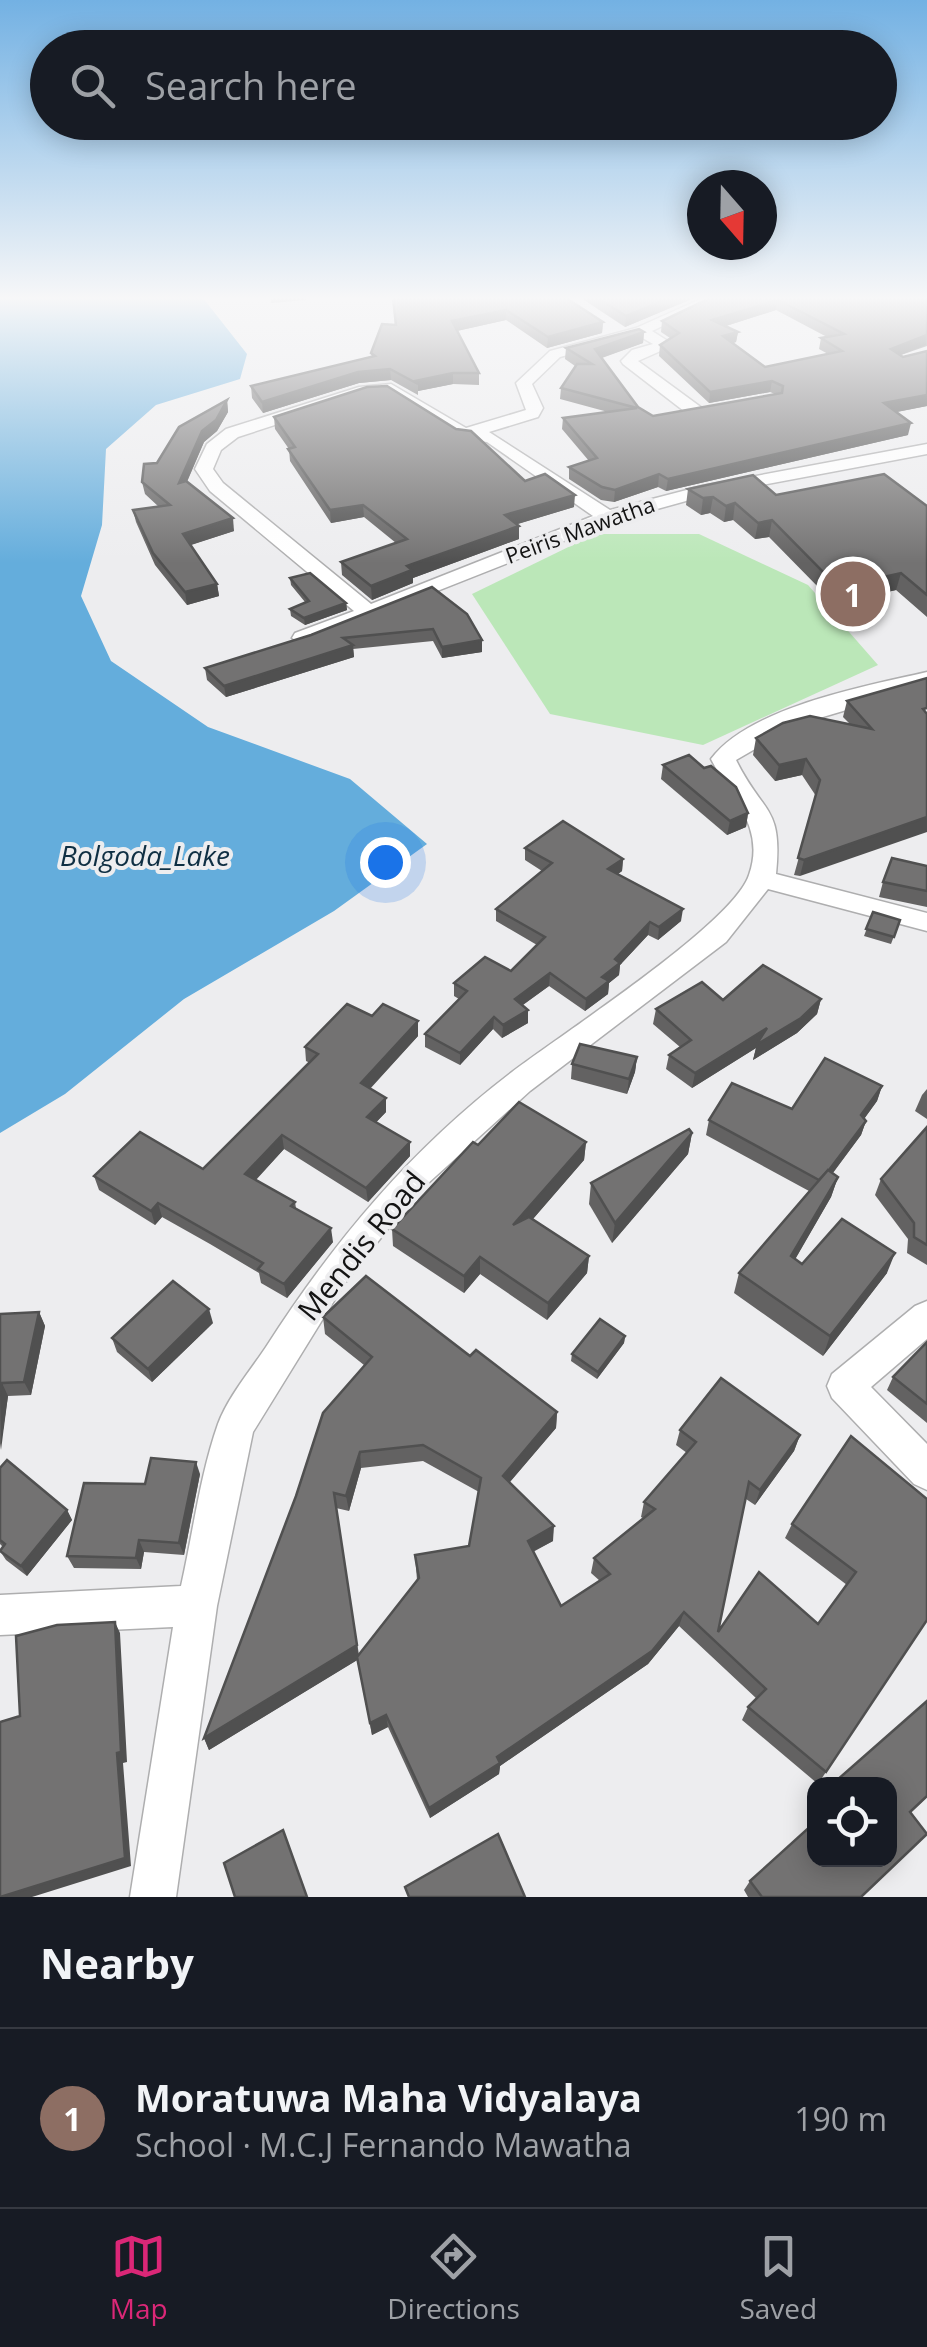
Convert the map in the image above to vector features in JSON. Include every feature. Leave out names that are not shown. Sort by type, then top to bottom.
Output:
[{"type":"street","points":[[464,434],[532,413],[535,408],[524,387]]},
{"type":"street","points":[[663,387],[698,414],[735,408]]},
{"type":"street","points":[[368,612],[216,487],[204,468],[212,448],[232,433],[286,412],[379,388],[400,391],[464,434],[492,437],[607,516]]},
{"type":"street","name":"Peiris Mawatha","points":[[304,638],[607,516],[702,491],[927,449]]},
{"type":"street","points":[[927,679],[820,708],[736,744],[723,759],[738,789],[762,816],[767,835],[762,879],[927,922]]},
{"type":"street","name":"Mendis Road","points":[[153,1897],[197,1606],[236,1426],[333,1272],[404,1186],[519,1083],[716,935],[762,879]]},
{"type":"street","points":[[927,1317],[845,1386],[927,1471]]},
{"type":"street","points":[[0,1615],[197,1606]]},
{"type":"green space","points":[[595,534],[699,534],[808,585],[878,665],[703,745],[550,714],[472,594]]},
{"type":"water","name":"Bolgoda_Lake","points":[[0,387],[216,387],[156,405],[106,449],[102,525],[81,596],[111,661],[208,727],[350,779],[427,844],[334,911],[184,999],[65,1094],[0,1133]]},
{"type":"building","points":[[251,387],[312,387],[262,402]]},
{"type":"building","points":[[367,387],[388,387],[456,429],[471,431],[525,481],[545,474],[575,495],[505,515],[519,526],[407,566],[412,570],[371,586],[341,562],[407,539],[363,505],[330,510],[288,449],[295,447],[274,417]]},
{"type":"building","points":[[562,387],[623,387],[638,407],[653,416],[782,393],[783,387],[927,387],[927,395],[884,403],[911,423],[668,479],[659,474],[615,490],[602,487],[569,467],[597,458],[563,418],[637,408]]},
{"type":"building","points":[[704,387],[741,387],[710,392]]},
{"type":"building","points":[[227,400],[216,420],[202,431],[179,483],[186,481],[233,518],[183,534],[217,584],[185,592],[153,553],[133,510],[170,505],[142,482],[144,464],[157,463],[179,427]]},
{"type":"building","points":[[884,474],[927,506],[927,595],[901,573],[879,578],[865,566],[825,574],[772,520],[758,523],[735,503],[726,506],[688,489],[753,475],[776,495]]},
{"type":"building","points":[[310,573],[346,603],[304,618],[290,609],[309,601],[290,578]]},
{"type":"building","points":[[432,587],[467,614],[482,640],[442,647],[433,629],[343,638],[353,645],[224,686],[205,668],[311,635]]},
{"type":"building","points":[[927,678],[927,708],[923,709],[927,714],[927,817],[804,860],[798,858],[820,780],[806,759],[779,765],[756,738],[783,723],[810,716],[872,729],[847,701]]},
{"type":"building","points":[[689,755],[704,768],[711,766],[736,787],[748,813],[730,821],[663,765]]},
{"type":"building","points":[[563,821],[623,859],[608,869],[683,909],[659,927],[650,922],[615,959],[620,963],[602,977],[609,981],[586,999],[550,973],[515,999],[528,1010],[503,1025],[494,1017],[460,1053],[425,1034],[467,991],[454,983],[485,957],[511,971],[545,937],[496,909],[552,863],[525,848]]},
{"type":"building","points":[[892,858],[927,866],[927,891],[883,882]]},
{"type":"building","points":[[873,912],[900,920],[894,937],[866,929]]},
{"type":"building","points":[[763,965],[821,999],[801,1018],[756,1045],[767,1028],[695,1073],[669,1055],[691,1040],[656,1009],[702,982],[723,1000]]},
{"type":"building","points":[[347,1004],[372,1016],[383,1004],[418,1021],[361,1083],[386,1098],[367,1117],[410,1142],[366,1188],[282,1135],[245,1174],[331,1228],[284,1284],[258,1269],[263,1263],[158,1203],[151,1211],[94,1176],[140,1132],[203,1169],[318,1054],[305,1047]]},
{"type":"building","points":[[580,1044],[637,1057],[629,1079],[572,1064]]},
{"type":"building","points":[[825,1058],[882,1086],[861,1115],[866,1121],[819,1180],[709,1120],[732,1083],[792,1109]]},
{"type":"building","points":[[519,1102],[586,1142],[513,1225],[529,1217],[589,1256],[548,1303],[480,1257],[464,1276],[392,1229],[473,1142],[478,1145]]},
{"type":"building","points":[[927,1127],[927,1245],[914,1237],[914,1223],[881,1179]]},
{"type":"building","points":[[689,1129],[692,1133],[615,1223],[591,1183]]},
{"type":"building","points":[[828,1170],[838,1177],[791,1256],[802,1264],[842,1219],[895,1253],[830,1336],[739,1273]]},
{"type":"building","points":[[366,1276],[470,1356],[476,1350],[557,1412],[503,1476],[554,1526],[528,1541],[561,1606],[610,1574],[594,1558],[655,1509],[644,1502],[696,1442],[680,1430],[721,1378],[800,1435],[760,1490],[749,1482],[718,1632],[759,1572],[818,1624],[856,1572],[792,1524],[851,1436],[927,1499],[927,1620],[826,1772],[748,1707],[766,1689],[684,1612],[652,1651],[497,1757],[500,1763],[429,1808],[386,1715],[370,1723],[357,1657],[419,1578],[415,1555],[469,1546],[481,1478],[423,1445],[360,1452],[346,1496],[334,1493],[357,1645],[204,1738],[296,1496],[323,1413],[372,1357],[323,1317]]},
{"type":"building","points":[[173,1281],[209,1309],[148,1369],[112,1338]]},
{"type":"building","points":[[39,1312],[24,1382],[2,1383],[0,1395],[0,1314]]},
{"type":"building","points":[[600,1319],[625,1336],[598,1372],[572,1354]]},
{"type":"building","points":[[927,1342],[927,1404],[893,1377]]},
{"type":"building","points":[[151,1458],[196,1462],[179,1543],[139,1540],[136,1558],[67,1556],[84,1483],[145,1484]]},
{"type":"building","points":[[7,1460],[67,1510],[21,1566],[0,1551],[5,1544],[0,1540],[0,1468]]},
{"type":"building","points":[[115,1622],[121,1752],[117,1753],[125,1858],[0,1897],[0,1722],[20,1716],[16,1636],[57,1625]]},
{"type":"building","points":[[927,1701],[927,1796],[910,1812],[927,1834],[897,1863],[897,1777],[841,1777]]},
{"type":"building","points":[[807,1829],[807,1867],[892,1867],[861,1897],[762,1897],[750,1881]]},
{"type":"building","points":[[283,1830],[307,1897],[235,1897],[224,1863]]},
{"type":"building","points":[[498,1834],[525,1897],[409,1897],[405,1887]]},
{"type":"place","name":"Moratuwa Maha Vidyalaya","points":[[853,594]]}]
